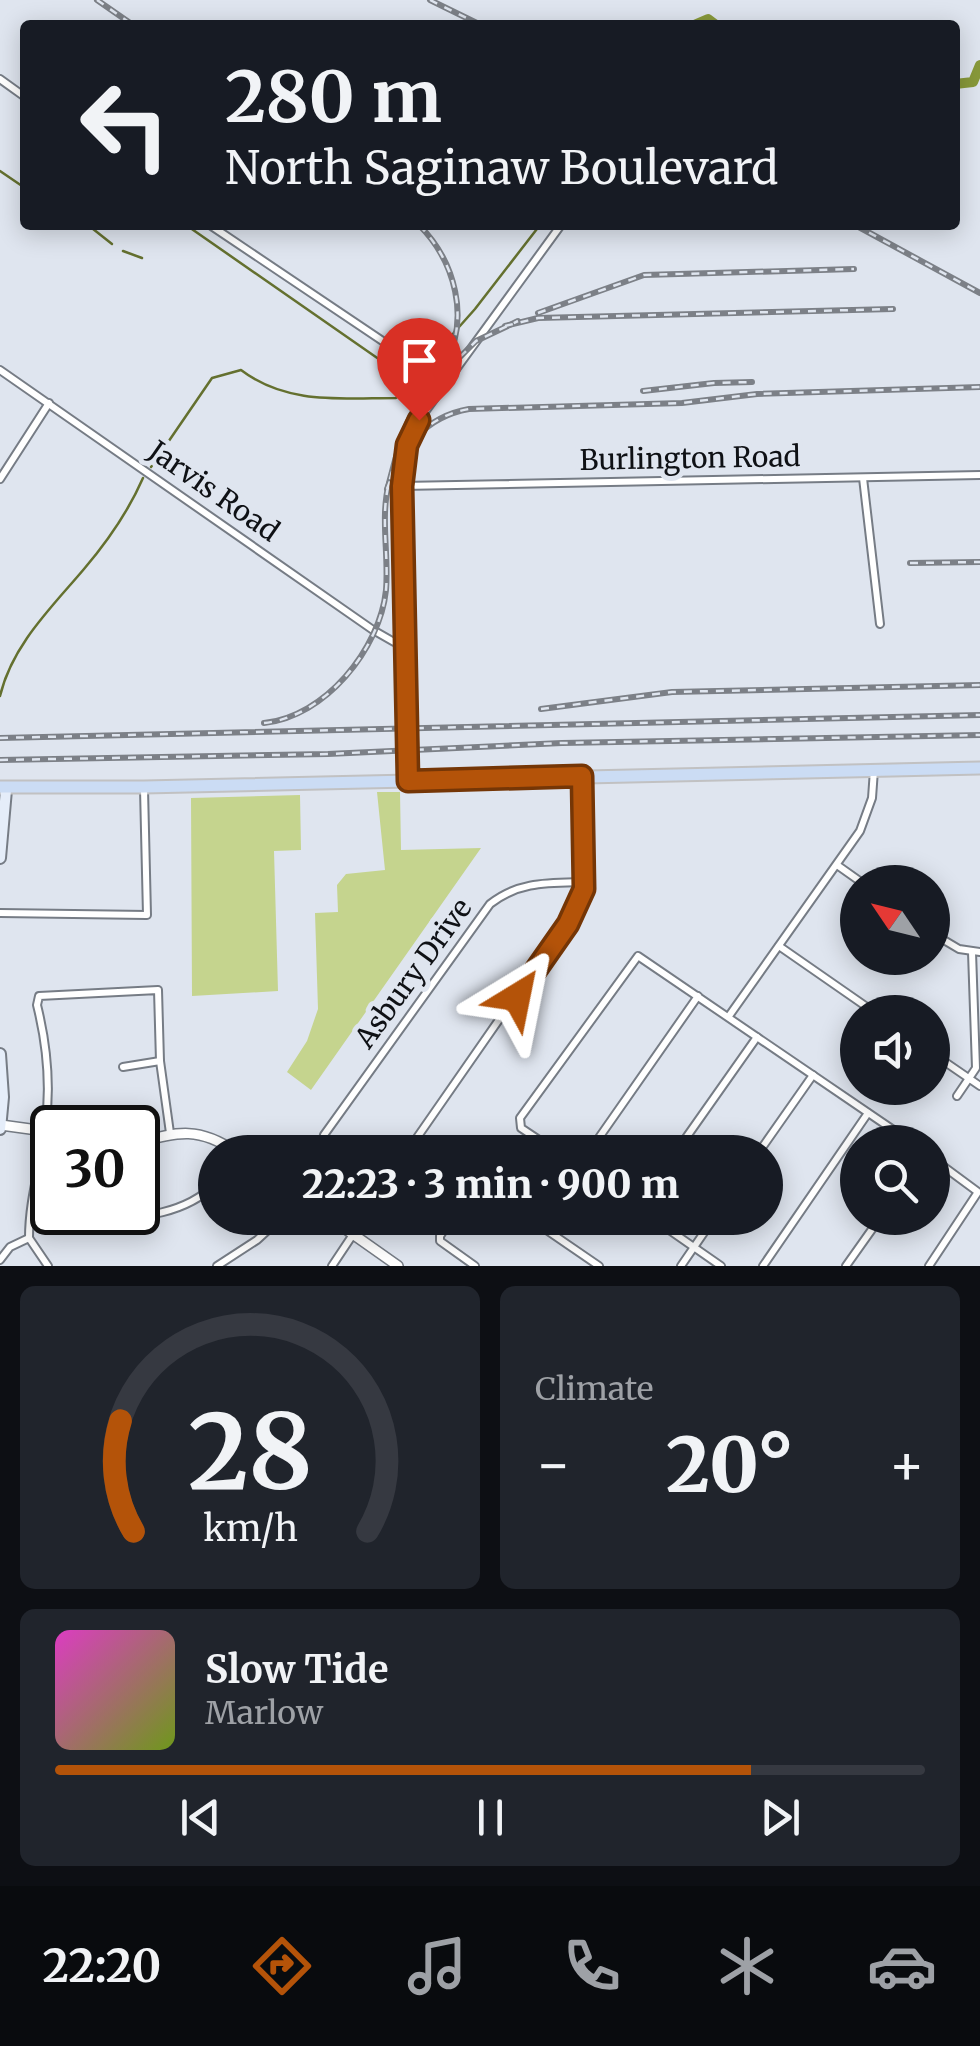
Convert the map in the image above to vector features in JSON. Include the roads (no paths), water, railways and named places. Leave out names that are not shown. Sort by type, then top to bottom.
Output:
[{"type":"main road","points":[[0,858],[2,790],[980,768]]},
{"type":"main road","points":[[0,1054],[0,1126]]},
{"type":"street","points":[[217,230],[445,382]]},
{"type":"street","points":[[408,781],[403,464],[412,433],[445,382],[557,230]]},
{"type":"street","name":"Jarvis Road","points":[[0,370],[374,630],[394,642],[405,642]]},
{"type":"street","points":[[0,478],[49,404]]},
{"type":"street","name":"Burlington Road","points":[[402,486],[980,475]]},
{"type":"street","points":[[863,478],[880,624]]},
{"type":"street","points":[[728,1016],[837,866],[867,817],[874,769]]},
{"type":"street","points":[[420,1135],[568,924],[585,882],[582,776]]},
{"type":"street","points":[[0,914],[147,915],[144,787]]},
{"type":"street","name":"Asbury Drive","points":[[324,1135],[490,904],[508,891],[533,883],[585,882]]},
{"type":"street","points":[[950,945],[976,952],[976,1058],[970,1079],[958,1096]]},
{"type":"street","points":[[779,946],[850,995]]},
{"type":"street","points":[[534,1135],[519,1124],[638,956],[885,1125]]},
{"type":"street","points":[[48,1105],[38,998],[46,993],[158,990],[160,1061],[170,1133]]},
{"type":"street","points":[[601,1135],[698,996]]},
{"type":"street","points":[[688,1135],[757,1036]]},
{"type":"street","points":[[122,1067],[160,1061]]},
{"type":"street","points":[[950,1065],[980,1086]]},
{"type":"street","points":[[771,1135],[813,1074]]},
{"type":"street","points":[[763,1266],[868,1113]]},
{"type":"street","points":[[0,1126],[30,1129]]},
{"type":"street","points":[[160,1136],[170,1133],[198,1136]]},
{"type":"street","points":[[929,1266],[978,1192],[950,1171]]},
{"type":"street","points":[[160,1213],[198,1197]]},
{"type":"street","points":[[30,1218],[29,1238],[48,1266]]},
{"type":"street","points":[[216,1266],[262,1235]]},
{"type":"street","points":[[332,1266],[353,1235]]},
{"type":"street","points":[[355,1235],[398,1266]]},
{"type":"street","points":[[441,1235],[440,1242],[474,1266]]},
{"type":"street","points":[[554,1235],[600,1266]]},
{"type":"street","points":[[677,1235],[721,1266]]},
{"type":"street","points":[[680,1266],[702,1235]]},
{"type":"street","points":[[846,1266],[868,1235]]},
{"type":"street","points":[[0,1260],[10,1247],[29,1238]]},
{"type":"waterway","points":[[706,20],[709,20]]},
{"type":"waterway","points":[[960,83],[973,82],[980,65]]},
{"type":"waterway","points":[[0,171],[20,185]]},
{"type":"waterway","points":[[94,230],[112,244]]},
{"type":"waterway","points":[[193,230],[406,378]]},
{"type":"waterway","points":[[151,467],[212,378],[241,370],[277,389],[296,394],[396,398],[475,309],[536,230]]},
{"type":"waterway","points":[[123,251],[142,258]]},
{"type":"waterway","points":[[0,696],[23,643],[93,559],[143,478]]},
{"type":"railway","points":[[97,0],[126,20]]},
{"type":"railway","points":[[430,0],[471,20]]},
{"type":"railway","points":[[264,723],[287,718],[328,694],[361,656],[382,612],[387,577],[385,509],[393,466],[410,417],[444,366],[457,329],[450,273],[424,230]]},
{"type":"railway","points":[[864,230],[980,293]]},
{"type":"railway","points":[[538,313],[644,275],[854,269]]},
{"type":"railway","points":[[505,326],[538,318],[893,309]]},
{"type":"railway","points":[[449,368],[476,341],[518,321]]},
{"type":"railway","points":[[643,391],[752,382]]},
{"type":"railway","points":[[387,489],[400,460],[427,427],[469,409],[682,403],[757,394],[980,387]]},
{"type":"railway","points":[[910,563],[980,562]]},
{"type":"railway","points":[[541,709],[672,692],[980,685]]},
{"type":"railway","points":[[0,738],[980,715]]},
{"type":"railway","points":[[0,760],[980,735]]}]
